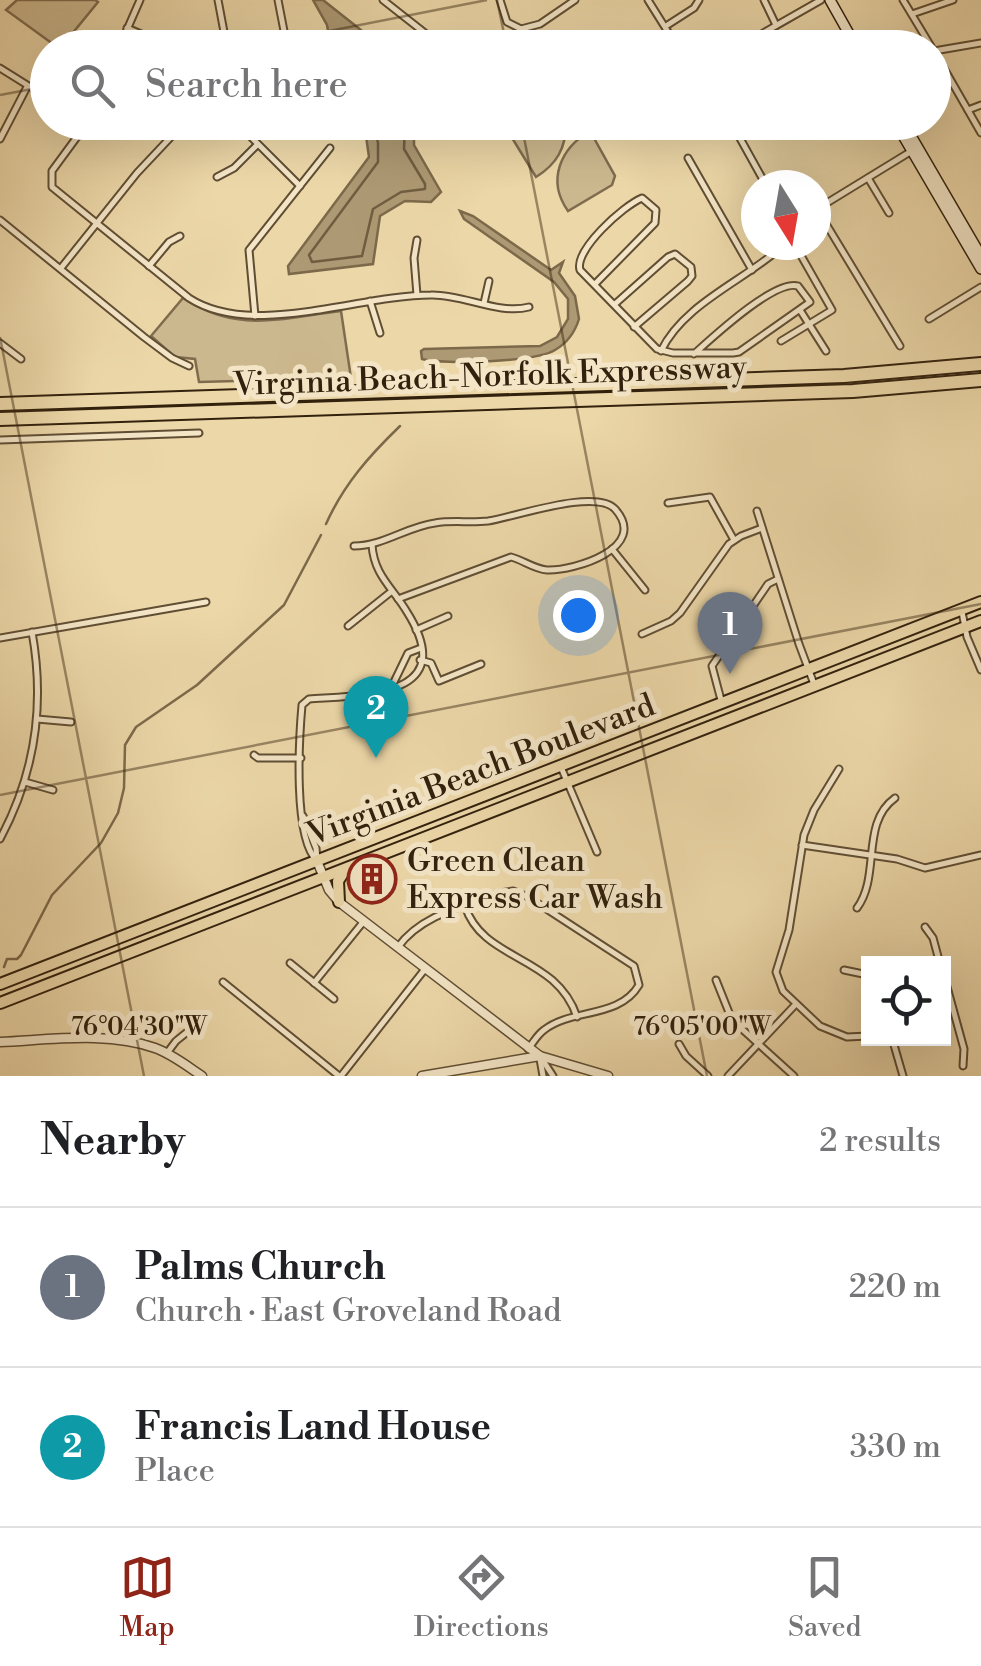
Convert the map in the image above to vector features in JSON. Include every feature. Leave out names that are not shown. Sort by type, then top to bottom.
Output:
[{"type":"highway","name":"Virginia Beach-Norfolk Expressway","points":[[0,404],[819,377],[981,364]]},
{"type":"highway","name":"Virginia Beach-Norfolk Expressway","points":[[0,419],[835,392],[981,380]]},
{"type":"main road","points":[[830,0],[847,30]]},
{"type":"main road","points":[[907,140],[981,256]]},
{"type":"main road","points":[[910,140],[981,269]]},
{"type":"main road","name":"Virginia Beach Boulevard","points":[[0,984],[981,602]]},
{"type":"main road","name":"Virginia Beach Boulevard","points":[[0,1003],[964,631],[981,621]]},
{"type":"main road","points":[[339,902],[338,881],[347,868]]},
{"type":"main road","points":[[56,962],[63,978]]},
{"type":"street","points":[[132,30],[127,28],[140,0]]},
{"type":"street","points":[[218,0],[224,30]]},
{"type":"street","points":[[278,0],[284,30]]},
{"type":"street","points":[[500,0],[504,18],[521,29],[540,24],[574,0]]},
{"type":"street","points":[[648,0],[668,30]]},
{"type":"street","points":[[666,26],[694,8],[699,0]]},
{"type":"street","points":[[764,0],[776,25]]},
{"type":"street","points":[[768,30],[821,0]]},
{"type":"street","points":[[903,0],[921,30]]},
{"type":"street","points":[[912,14],[952,0]]},
{"type":"street","points":[[386,1],[422,30]]},
{"type":"street","points":[[951,47],[981,43]]},
{"type":"street","points":[[0,68],[30,89]]},
{"type":"street","points":[[951,81],[981,132]]},
{"type":"street","points":[[0,138],[26,87]]},
{"type":"street","points":[[968,110],[981,105]]},
{"type":"street","points":[[75,140],[52,171],[50,180],[58,193],[207,309],[255,316],[417,295],[516,309],[529,306]]},
{"type":"street","points":[[62,268],[168,140]]},
{"type":"street","points":[[254,140],[300,186]]},
{"type":"street","points":[[741,140],[758,170]]},
{"type":"street","points":[[217,177],[234,168],[258,144]]},
{"type":"street","points":[[255,316],[249,250],[330,148]]},
{"type":"street","points":[[831,201],[914,150]]},
{"type":"street","points":[[688,158],[752,270]]},
{"type":"street","points":[[868,178],[888,212]]},
{"type":"street","points":[[595,284],[654,224],[656,210],[642,198],[611,221],[579,258],[579,268],[645,340],[661,350],[694,354],[739,352],[810,302],[798,286],[783,285],[719,330],[694,354]]},
{"type":"street","points":[[0,220],[144,337],[189,366]]},
{"type":"street","points":[[831,234],[900,346]]},
{"type":"street","points":[[149,266],[169,242],[180,236]]},
{"type":"street","points":[[417,240],[417,295]]},
{"type":"street","points":[[615,304],[656,264],[674,254],[692,267],[692,276],[634,328]]},
{"type":"street","points":[[661,350],[685,320],[765,260]]},
{"type":"street","points":[[781,342],[832,310],[804,260]]},
{"type":"street","points":[[484,303],[489,281]]},
{"type":"street","points":[[929,320],[981,286]]},
{"type":"street","points":[[370,302],[380,333]]},
{"type":"street","points":[[800,310],[826,352]]},
{"type":"street","points":[[0,343],[21,359]]},
{"type":"street","points":[[0,440],[199,433]]},
{"type":"street","points":[[668,502],[710,496],[734,540]]},
{"type":"street","points":[[354,546],[372,545],[436,522],[489,520],[593,502],[611,506],[620,519],[622,533],[612,549],[597,561],[550,570],[507,558],[398,599]]},
{"type":"street","points":[[757,511],[815,686]]},
{"type":"street","points":[[642,634],[675,618],[734,540],[762,528]]},
{"type":"street","points":[[372,545],[376,570],[416,630],[420,660],[412,678],[395,690],[306,700],[302,705],[304,838],[309,853],[339,902],[528,1050],[608,1076]]},
{"type":"street","points":[[612,549],[645,590]]},
{"type":"street","points":[[722,703],[712,666],[768,584],[778,579]]},
{"type":"street","points":[[348,626],[392,591]]},
{"type":"street","points":[[0,638],[206,602]]},
{"type":"street","points":[[957,612],[981,670]]},
{"type":"street","points":[[416,630],[448,616]]},
{"type":"street","points":[[0,839],[25,782],[37,719],[32,632]]},
{"type":"street","points":[[394,682],[408,653],[420,648]]},
{"type":"street","points":[[420,660],[431,663],[440,681],[481,664]]},
{"type":"street","points":[[689,715],[696,732]]},
{"type":"street","points":[[37,719],[71,722]]},
{"type":"street","points":[[254,755],[301,758]]},
{"type":"street","points":[[560,766],[597,852]]},
{"type":"street","points":[[839,768],[814,810],[802,845],[789,930],[776,966],[780,985],[818,1024],[837,1034],[861,1036]]},
{"type":"street","points":[[25,782],[53,790]]},
{"type":"street","points":[[858,908],[866,891],[878,820],[884,807],[896,798]]},
{"type":"street","points":[[802,845],[931,868],[981,855]]},
{"type":"street","points":[[398,947],[416,927],[500,892],[519,892],[634,966],[639,980],[633,994],[606,1009],[544,1030],[528,1050]]},
{"type":"street","points":[[465,906],[480,933],[558,983],[568,994],[577,1017]]},
{"type":"street","points":[[314,982],[364,921]]},
{"type":"street","points":[[925,927],[938,956]]},
{"type":"street","points":[[290,963],[334,999]]},
{"type":"street","points":[[222,982],[340,1076],[425,969]]},
{"type":"street","points":[[844,970],[861,974]]},
{"type":"street","points":[[716,980],[727,1012],[757,1045],[794,1076]]},
{"type":"street","points":[[951,1003],[964,1049],[963,1066]]},
{"type":"street","points":[[728,1076],[796,1004]]},
{"type":"street","points":[[167,1053],[200,1020]]},
{"type":"street","points":[[0,1042],[105,1040],[147,1046],[167,1053],[202,1076]]},
{"type":"street","points":[[679,1044],[708,1076]]},
{"type":"street","points":[[894,1046],[903,1076]]},
{"type":"street","points":[[422,1076],[472,1072],[540,1056]]},
{"type":"street","points":[[540,1056],[543,1076]]},
{"type":"street","points":[[540,1056],[552,1076]]},
{"type":"shaded area","points":[[17,0],[98,2],[75,30],[34,30],[6,10]]},
{"type":"shaded area","points":[[513,140],[564,140],[550,167],[536,177]]},
{"type":"shaded area","points":[[578,140],[595,140],[615,176],[612,185],[568,211],[561,199],[558,177],[571,146]]},
{"type":"shaded area","points":[[183,298],[203,309],[241,320],[341,311],[351,378],[199,382],[195,359],[175,357],[151,336]]},
{"type":"water","points":[[313,0],[323,0],[361,30],[328,30]]},
{"type":"water","points":[[367,140],[414,140],[441,192],[431,202],[405,201],[380,216],[373,264],[289,274],[288,266],[369,157]]},
{"type":"water","points":[[460,211],[551,270],[563,262],[559,273],[575,296],[579,319],[570,337],[559,347],[545,354],[510,360],[422,359],[424,349],[540,346],[557,337],[568,319],[568,299],[554,282],[464,219]]},
{"type":"waterway","points":[[326,524],[358,471],[400,426]]},
{"type":"waterway","points":[[4,967],[7,959],[21,955],[52,895],[101,843],[118,813],[124,788],[125,745],[136,727],[197,685],[284,605],[321,535]]},
{"type":"place","name":"Palms Church","points":[[730,674]]},
{"type":"place","name":"Francis Land House","points":[[376,758]]},
{"type":"place","name":"Green Clean Express Car Wash","points":[[372,879]]}]
